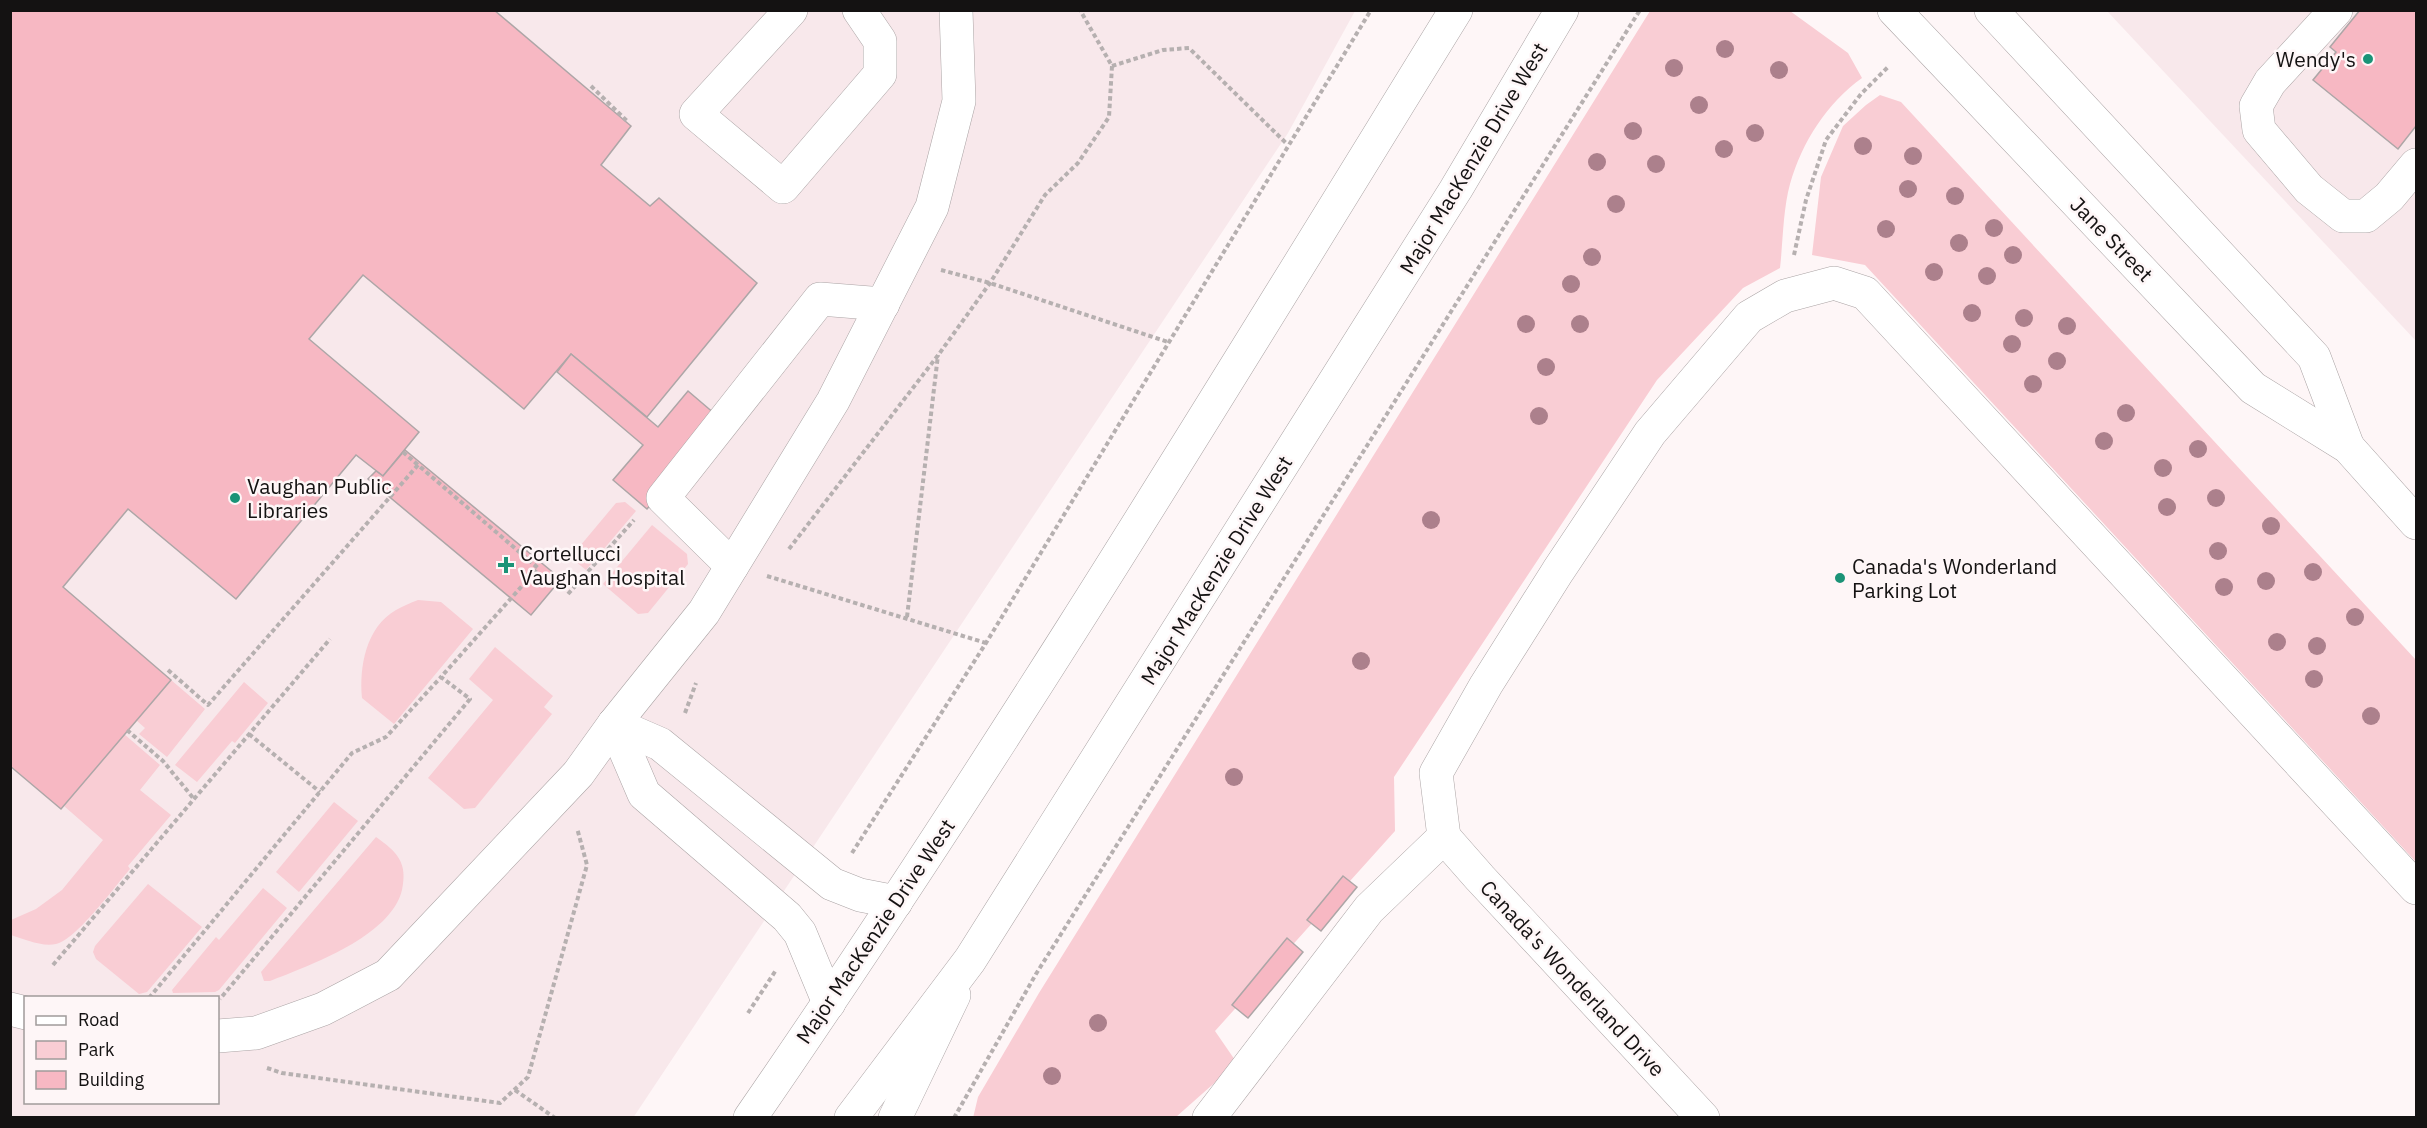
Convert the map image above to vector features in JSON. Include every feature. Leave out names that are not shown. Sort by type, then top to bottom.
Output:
[{"type":"main road","points":[[791,10],[696,114],[783,187],[880,74],[880,41],[859,10]]},
{"type":"main road","points":[[219,1036],[256,1034],[323,1009],[388,975],[578,774],[614,724],[704,612],[833,401],[933,207],[959,101],[956,10]]},
{"type":"main road","name":"Major MacKenzie Drive West","points":[[750,1118],[896,902],[1013,721],[1380,137],[1456,10]]},
{"type":"main road","name":"Major MacKenzie Drive West","points":[[851,1118],[970,960],[1456,189],[1562,10]]},
{"type":"main road","name":"Jane Street","points":[[1894,10],[2253,388],[2348,447],[2416,523]]},
{"type":"main road","name":"Jane Street","points":[[1991,10],[2314,357],[2348,447]]},
{"type":"main road","points":[[2336,10],[2270,82],[2256,106],[2259,130],[2309,189],[2343,216],[2366,216],[2389,197],[2416,165]]},
{"type":"main road","points":[[1209,1118],[1369,909],[1444,837],[1436,773],[1486,685],[1650,433],[1749,317],[1785,296],[1834,283],[1865,293],[2416,888]]},
{"type":"main road","points":[[732,566],[663,498],[820,299],[883,304]]},
{"type":"main road","points":[[614,724],[660,744],[832,884],[860,895],[896,902]]},
{"type":"main road","points":[[614,724],[644,794],[787,917],[800,933],[829,1003]]},
{"type":"main road","name":"Canada's Wonderland Drive","points":[[1444,837],[1703,1118]]},
{"type":"main road","points":[[895,1118],[970,960]]},
{"type":"path","points":[[782,558],[939,354],[990,283],[1045,195],[1078,163],[1109,117],[1112,66],[1080,10]]},
{"type":"path","points":[[832,884],[986,643],[1287,144],[1371,10]]},
{"type":"path","points":[[954,1118],[1036,974],[1640,10]]},
{"type":"path","points":[[1112,66],[1163,50],[1188,48],[1287,144]]},
{"type":"path","points":[[1785,296],[1806,200],[1826,140],[1861,94],[1888,68]]},
{"type":"path","points":[[591,87],[628,122]]},
{"type":"path","points":[[905,260],[990,283],[1167,342]]},
{"type":"path","points":[[907,617],[939,354]]},
{"type":"path","points":[[151,996],[352,753],[386,737],[538,568],[403,452]]},
{"type":"path","points":[[168,670],[208,705],[418,465]]},
{"type":"path","points":[[568,594],[637,516],[663,498]]},
{"type":"path","points":[[732,566],[907,617],[986,643]]},
{"type":"path","points":[[761,585],[775,567]]},
{"type":"path","points":[[53,965],[330,639]]},
{"type":"path","points":[[219,1001],[470,699],[441,677]]},
{"type":"path","points":[[685,713],[699,678]]},
{"type":"path","points":[[127,730],[163,761],[194,799]]},
{"type":"path","points":[[249,734],[320,792]]},
{"type":"path","points":[[263,1067],[282,1072],[500,1103],[515,1090],[528,1077],[587,865],[574,816],[578,774]]},
{"type":"path","points":[[748,1012],[800,933]]},
{"type":"path","points":[[515,1090],[555,1118]]},
{"type":"shaded area","name":"Cortellucci Vaughan Hospital","points":[[10,11],[1355,11],[1288,133],[633,1118],[11,1117]]},
{"type":"shaded area","points":[[2107,11],[2416,11],[2416,341]]},
{"type":"green space","points":[[1650,11],[1790,11],[1848,53],[1862,78],[1827,111],[1801,153],[1788,194],[1780,268],[1743,288],[1657,380],[1394,777],[1395,831],[1215,1031],[1237,1063],[1176,1117],[973,1118],[978,1097],[1039,993]]},
{"type":"green space","points":[[1880,95],[1901,102],[2416,660],[2416,862],[1865,265],[1812,255],[1821,177],[1843,126]]},
{"type":"green space","points":[[625,502],[636,511],[586,570],[575,561],[575,552],[616,503]]},
{"type":"green space","points":[[652,525],[687,554],[688,564],[648,613],[638,614],[603,584]]},
{"type":"green space","points":[[418,600],[441,602],[473,629],[394,724],[362,698],[364,661],[371,637],[386,617]]},
{"type":"green space","points":[[495,647],[553,696],[544,707],[552,714],[475,808],[464,809],[428,778],[493,700],[469,679]]},
{"type":"green space","points":[[171,680],[205,709],[167,757],[139,734],[145,728],[136,720]]},
{"type":"green space","points":[[244,682],[268,703],[235,743],[232,741],[197,782],[175,765]]},
{"type":"green space","points":[[124,734],[160,765],[140,790],[171,815],[128,866],[130,869],[105,899],[64,941],[44,944],[11,935],[11,920],[36,909],[62,890],[103,840],[64,806]]},
{"type":"green space","points":[[334,802],[358,821],[299,892],[276,872]]},
{"type":"green space","points":[[376,837],[395,853],[402,865],[402,890],[395,906],[366,935],[347,947],[270,981],[264,981],[261,972]]},
{"type":"green space","points":[[148,884],[202,927],[147,992],[139,994],[96,959],[93,952],[95,946]]},
{"type":"green space","points":[[263,888],[287,908],[219,990],[173,993],[172,990],[216,937],[219,940]]},
{"type":"building","points":[[10,10],[494,10],[631,126],[601,165],[650,206],[659,198],[757,283],[647,417],[571,354],[524,409],[363,275],[309,339],[419,432],[383,476],[356,455],[236,599],[128,509],[63,587],[171,680],[61,809],[10,766]]},
{"type":"building","points":[[2360,10],[2416,10],[2416,126],[2398,149],[2313,80],[2336,52],[2330,47]]},
{"type":"building","points":[[571,354],[658,427],[688,391],[722,420],[647,509],[613,480],[643,445],[557,372]]},
{"type":"building","points":[[405,450],[561,579],[531,615],[368,479],[376,471],[383,476]]},
{"type":"building","points":[[1343,876],[1357,887],[1321,931],[1307,920]]},
{"type":"building","points":[[1287,938],[1303,952],[1248,1018],[1232,1005]]},
{"type":"place","name":"Wendy's","points":[[2368,59]]},
{"type":"place","name":"Vaughan Public Libraries","points":[[235,498]]},
{"type":"place","name":"Cortellucci Vaughan Hospital","points":[[506,565]]},
{"type":"place","name":"Canada's Wonderland Parking Lot","points":[[1840,578]]}]
